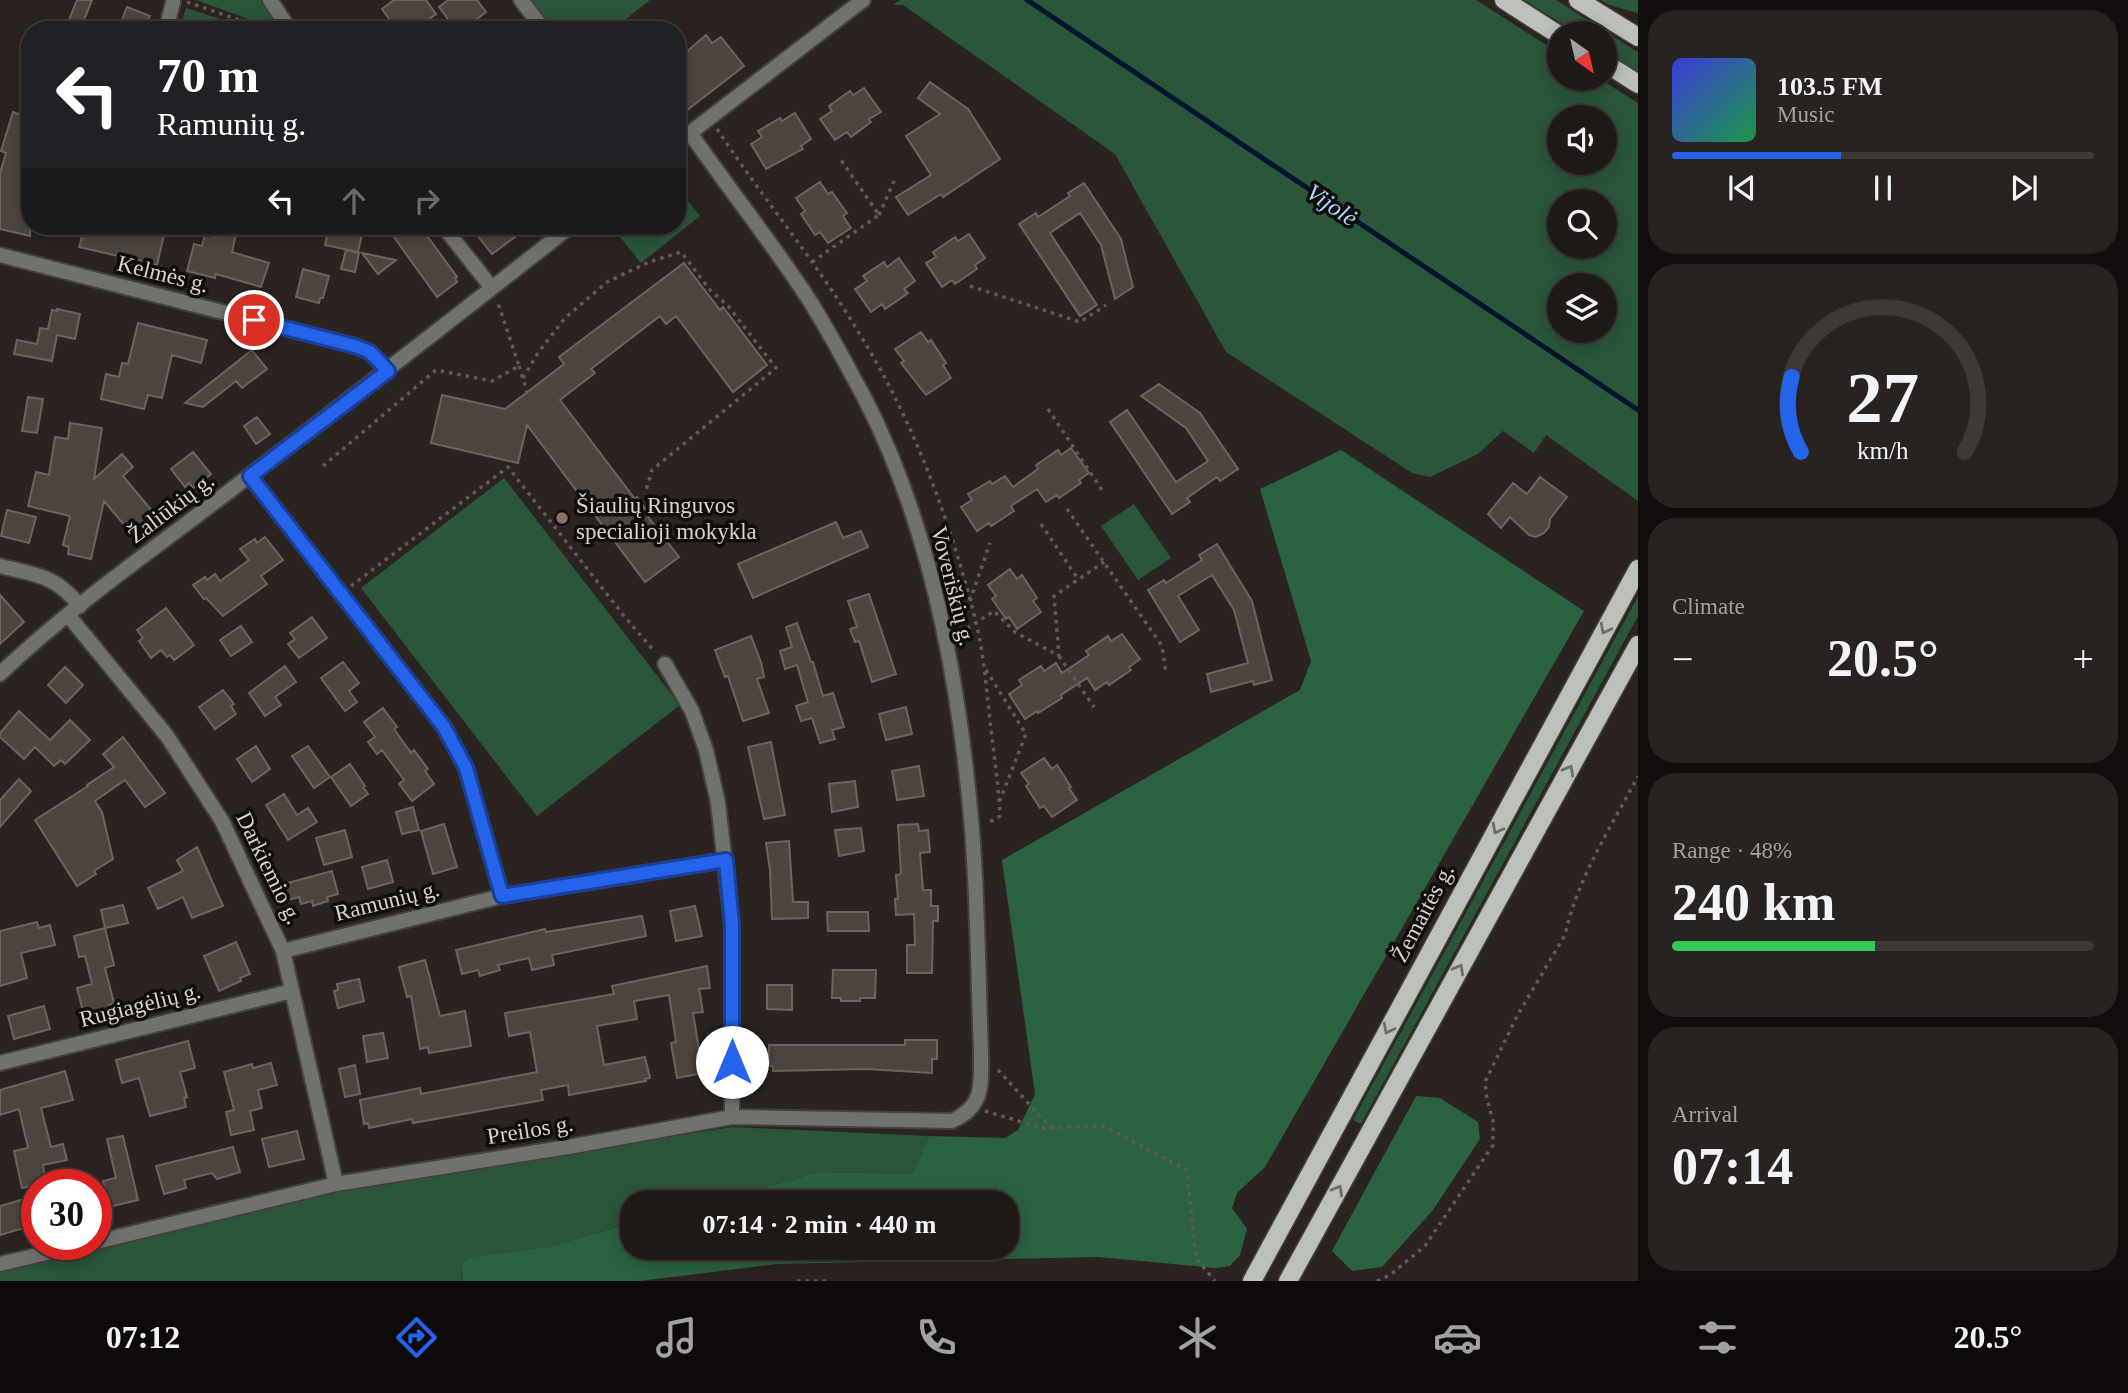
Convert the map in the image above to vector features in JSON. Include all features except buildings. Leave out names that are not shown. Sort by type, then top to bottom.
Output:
[{"type":"main road","points":[[1504,0],[1547,27]]},
{"type":"main road","points":[[1578,0],[1638,37]]},
{"type":"main road","points":[[1617,71],[1638,84]]},
{"type":"main road","name":"Žemaitės g.","points":[[1252,1281],[1638,569]]},
{"type":"main road","points":[[1288,1281],[1638,645]]},
{"type":"street","points":[[270,0],[284,21]]},
{"type":"street","points":[[521,0],[537,21]]},
{"type":"street","points":[[686,136],[863,0]]},
{"type":"street","points":[[168,21],[174,1]]},
{"type":"street","name":"Voveriškių g.","points":[[690,133],[803,292],[865,400],[902,488],[927,558],[945,643],[972,831],[981,1052],[981,1084],[973,1108]]},
{"type":"street","points":[[450,235],[494,294]]},
{"type":"street","name":"Žaliūkių g.","points":[[0,674],[74,611],[388,371],[494,294],[561,235]]},
{"type":"street","name":"Kelmės g.","points":[[0,256],[355,346],[370,352],[388,371]]},
{"type":"street","points":[[250,476],[450,737],[466,768],[502,896]]},
{"type":"street","name":"Darkiemio g.","points":[[0,566],[45,577],[58,583],[74,611],[167,736],[222,821],[283,951],[336,1184]]},
{"type":"street","points":[[665,664],[692,711],[706,750],[718,803],[732,925],[732,1117]]},
{"type":"street","name":"Ramunių g.","points":[[283,951],[502,896],[726,860]]},
{"type":"street","name":"Rugiagėlių g.","points":[[0,1063],[292,991]]},
{"type":"street","name":"Preilos g.","points":[[112,1237],[336,1184],[574,1146],[732,1117],[952,1121],[973,1108]]},
{"type":"street","points":[[0,1265],[21,1260]]},
{"type":"path","points":[[174,1],[239,21]]},
{"type":"path","points":[[839,157],[879,215]]},
{"type":"path","points":[[812,262],[879,215],[894,181]]},
{"type":"path","points":[[523,378],[565,318],[607,282],[649,262],[681,252],[710,290],[728,306],[776,368],[652,470],[645,494]]},
{"type":"path","points":[[970,286],[1080,323],[1106,305]]},
{"type":"path","points":[[494,294],[527,392]]},
{"type":"path","points":[[323,466],[436,370],[492,381],[519,366]]},
{"type":"path","points":[[1048,409],[1102,490]]},
{"type":"path","points":[[357,582],[508,467],[624,616],[665,664]]},
{"type":"path","points":[[1067,509],[1162,646],[1166,673]]},
{"type":"path","points":[[1041,524],[1078,579]]},
{"type":"path","points":[[970,603],[990,543]]},
{"type":"path","points":[[1059,656],[1054,596],[1104,562]]},
{"type":"path","points":[[945,643],[994,611],[1016,632],[1059,656],[1094,707]]},
{"type":"path","points":[[984,667],[1026,734],[1000,802]]},
{"type":"path","points":[[1377,1281],[1390,1275],[1425,1246],[1493,1145],[1493,1121],[1485,1082],[1517,1016],[1565,935],[1585,877],[1638,776]]},
{"type":"path","points":[[981,1052],[1051,1128]]},
{"type":"path","points":[[973,1108],[1042,1128],[1104,1126],[1187,1170],[1196,1258],[1214,1281]]},
{"type":"path","points":[[797,1281],[830,1281]]},
{"type":"green space","points":[[196,0],[261,0],[275,21],[254,21]]},
{"type":"green space","points":[[521,0],[650,0],[623,21],[537,21]]},
{"type":"green space","points":[[900,0],[1476,0],[1547,45],[1547,91],[1617,90],[1638,103],[1638,501],[1546,435],[1534,453],[1503,431],[1478,454],[1430,477],[1412,473],[1226,352],[1115,154],[903,5],[893,5]]},
{"type":"green space","points":[[1524,0],[1556,0],[1589,21],[1558,21]]},
{"type":"green space","points":[[1601,0],[1638,0],[1638,13],[1609,5]]},
{"type":"green space","points":[[186,8],[226,21],[182,21]]},
{"type":"green space","points":[[1617,39],[1638,52],[1638,72],[1617,59]]},
{"type":"green space","points":[[686,199],[700,216],[686,227]]},
{"type":"green space","points":[[618,235],[676,235],[641,263]]},
{"type":"green space","points":[[1341,450],[1584,611],[1265,1167],[1237,1193],[1232,1208],[1247,1229],[1240,1255],[1230,1266],[1216,1268],[1098,1257],[1019,1259],[1019,1190],[753,1190],[820,1172],[913,1174],[929,1136],[1005,1138],[1018,1130],[1035,1094],[1002,860],[1300,690],[1311,661],[1260,489]]},
{"type":"green space","points":[[504,478],[680,705],[537,816],[361,588]]},
{"type":"green space","points":[[1134,504],[1171,558],[1138,580],[1101,526]]},
{"type":"green space","points":[[1638,596],[1638,616],[1361,1124],[1353,1120]]},
{"type":"green space","points":[[1416,1096],[1440,1098],[1478,1122],[1480,1139],[1433,1210],[1382,1267],[1352,1271],[1332,1251]]},
{"type":"green space","points":[[732,1127],[929,1136],[914,1174],[820,1172],[753,1190],[620,1190],[620,1226],[547,1247],[470,1257],[462,1263],[463,1281],[0,1281],[0,1273],[53,1260],[112,1260],[112,1245],[329,1192]]},
{"type":"green space","points":[[620,1226],[620,1260],[960,1260],[777,1264],[640,1281],[463,1281],[462,1263],[469,1257],[547,1247]]},
{"type":"waterway","name":"Vijolė","points":[[1027,0],[1638,410]]},
{"type":"place","name":"Šiaulių Ringuvos specialioji mokykla","points":[[562,518]]},
{"type":"route","points":[[254,320],[355,346],[370,352],[388,371],[250,476],[456,746],[466,768],[502,896],[726,860],[732,925],[732,1062]]}]
